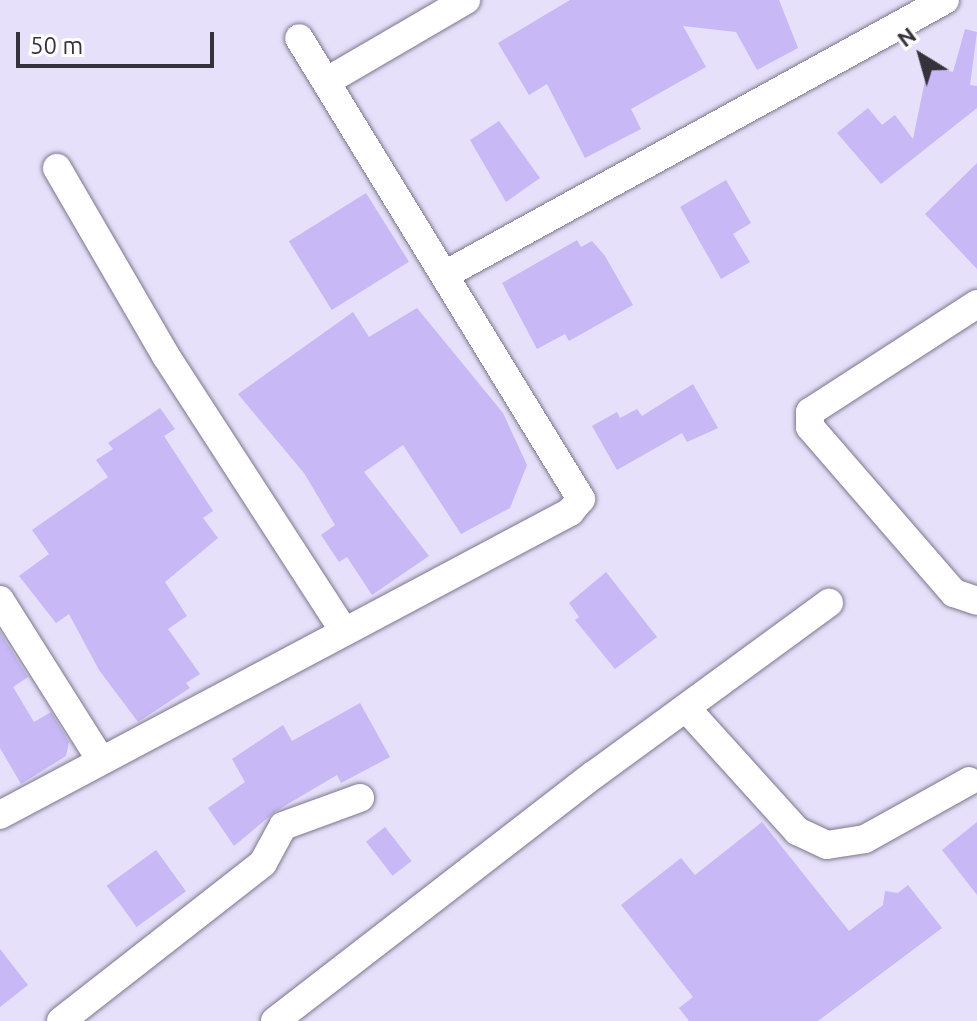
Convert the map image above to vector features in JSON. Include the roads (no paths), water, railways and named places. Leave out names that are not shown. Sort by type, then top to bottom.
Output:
[{"type":"street","points":[[327,81],[466,0]]},
{"type":"street","points":[[448,273],[945,0]]},
{"type":"street","points":[[0,815],[100,759],[570,512],[581,499],[448,273],[299,38]]},
{"type":"street","points":[[57,168],[166,356],[344,631]]},
{"type":"street","points":[[977,304],[810,412],[810,427],[954,593],[977,601]]},
{"type":"street","points":[[0,600],[100,759]]},
{"type":"street","points":[[275,1021],[829,603]]},
{"type":"street","points":[[686,708],[797,831],[827,845],[865,839],[969,781]]},
{"type":"street","points":[[61,1021],[263,863],[283,826],[360,798]]}]
